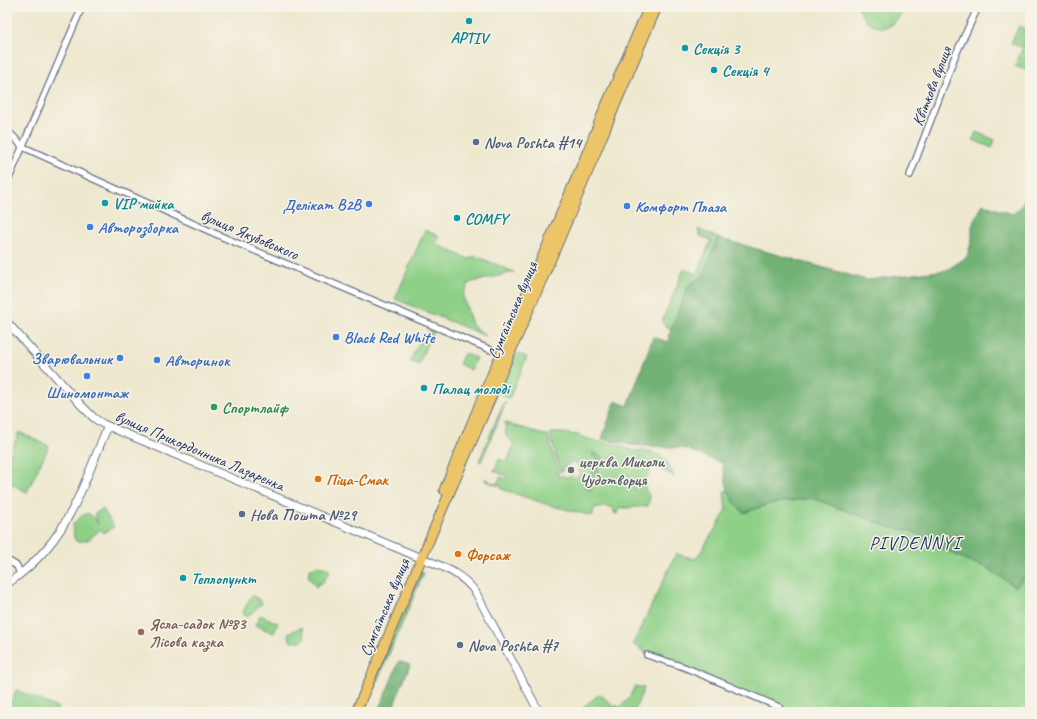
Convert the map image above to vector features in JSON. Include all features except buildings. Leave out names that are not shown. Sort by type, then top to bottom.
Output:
[{"type":"main road","name":"Сумгаїтська вулиця","points":[[630,61],[649,7]]},
{"type":"main road","name":"Сумгаїтська вулиця","points":[[356,712],[604,110],[657,7]]},
{"type":"main road","name":"Сумгаїтська вулиця","points":[[349,712],[419,557]]},
{"type":"street","points":[[7,184],[82,7]]},
{"type":"street","name":"Квіткова вулиця","points":[[910,175],[951,66],[978,7]]},
{"type":"street","name":"вулиця Якубовського","points":[[7,130],[23,147],[225,238],[491,350]]},
{"type":"street","name":"вулиця Прикордонника Лазаренка","points":[[7,322],[88,412],[94,418],[108,426],[419,557],[463,578],[471,586],[539,712]]},
{"type":"street","points":[[7,584],[46,550],[66,520],[108,426]]},
{"type":"street","points":[[7,560],[16,566],[20,574]]},
{"type":"street","points":[[648,655],[684,667],[778,710]]},
{"type":"green space","points":[[859,7],[904,7],[900,16],[894,23],[889,26],[878,27],[868,22]]},
{"type":"green space","points":[[1019,26],[1029,30],[1021,47],[1011,43]]},
{"type":"green space","points":[[1025,42],[1030,44],[1030,62],[1026,70],[1015,66]]},
{"type":"green space","points":[[976,132],[995,140],[992,148],[973,140]]},
{"type":"green space","points":[[1030,175],[1030,569],[1016,587],[986,567],[971,562],[929,542],[912,531],[890,527],[812,498],[769,504],[744,513],[735,503],[728,491],[722,463],[683,448],[631,445],[602,439],[615,401],[628,406],[653,337],[668,342],[671,329],[689,285],[702,277],[718,238],[867,280],[947,270],[967,257],[972,239],[972,226],[983,204],[1013,214],[1021,206],[1025,199]]},
{"type":"green space","points":[[698,229],[718,238],[702,277],[689,285],[671,329],[664,325],[662,321],[684,269],[697,274],[711,240],[700,236]]},
{"type":"green space","points":[[425,230],[439,236],[436,244],[468,259],[476,256],[514,272],[469,283],[463,296],[472,325],[486,336],[395,299]]},
{"type":"green space","points":[[432,328],[434,329],[432,337],[430,337],[419,363],[417,364],[410,361],[417,346]]},
{"type":"green space","points":[[464,353],[476,358],[471,370],[459,364]]},
{"type":"green space","points":[[516,353],[527,357],[509,399],[499,393]]},
{"type":"green space","points":[[504,402],[506,402],[481,462],[479,461]]},
{"type":"green space","points":[[505,422],[514,426],[548,435],[559,477],[564,475],[566,478],[571,476],[575,478],[580,474],[580,470],[578,465],[572,462],[562,468],[563,471],[560,472],[550,433],[577,435],[595,441],[618,445],[634,451],[650,451],[659,455],[667,462],[674,477],[673,475],[652,466],[644,484],[650,497],[648,506],[620,507],[617,514],[614,513],[614,508],[602,506],[601,508],[595,507],[592,516],[549,505],[501,489],[502,487],[484,479],[497,484],[500,477],[506,479],[507,476],[494,471],[499,459],[507,462],[514,444],[506,436]]},
{"type":"green space","points":[[19,432],[49,446],[27,492],[7,482],[7,462]]},
{"type":"green space","points":[[594,453],[601,456],[602,459],[590,490],[586,488],[597,457],[593,456],[592,454]]},
{"type":"green space","points":[[724,491],[728,491],[735,503],[744,513],[769,504],[812,498],[890,527],[912,531],[929,542],[971,562],[986,567],[1016,587],[1030,569],[1030,712],[777,712],[779,708],[646,653],[633,644],[676,554],[696,559],[726,512]]},
{"type":"green space","points":[[103,509],[114,527],[104,533],[101,529],[88,540],[77,542],[74,538],[73,524],[83,515],[88,513],[98,524],[94,514]]},
{"type":"green space","points":[[316,566],[328,568],[330,572],[322,583],[318,584],[316,587],[308,576],[311,568]]},
{"type":"green space","points":[[419,571],[424,573],[364,712],[359,712]]},
{"type":"green space","points":[[252,595],[261,601],[262,604],[247,617],[242,614]]},
{"type":"green space","points":[[260,615],[278,623],[274,633],[255,625]]},
{"type":"green space","points":[[302,627],[305,638],[301,641],[291,642],[288,633]]},
{"type":"green space","points":[[399,661],[410,665],[391,712],[378,712]]},
{"type":"green space","points":[[635,686],[644,688],[634,712],[594,712],[600,708],[598,704],[586,711],[583,707],[600,694],[614,707],[617,705],[619,708],[629,698]]},
{"type":"green space","points":[[16,690],[58,708],[56,712],[7,712]]},
{"type":"place","name":"APTIV","points":[[469,21]]},
{"type":"place","name":"Секція 3","points":[[685,48]]},
{"type":"place","name":"Секція 4","points":[[714,70]]},
{"type":"place","name":"Nova Poshta #14","points":[[476,142]]},
{"type":"place","name":"VIP мийка","points":[[105,203]]},
{"type":"place","name":"Делікат B2B","points":[[369,204]]},
{"type":"place","name":"Комфорт Плаза","points":[[627,206]]},
{"type":"place","name":"COMFY","points":[[457,218]]},
{"type":"place","name":"Авторозборка","points":[[90,227]]},
{"type":"place","name":"Black Red White","points":[[336,337]]},
{"type":"place","name":"Зварювальник","points":[[120,358]]},
{"type":"place","name":"Авторинок","points":[[157,360]]},
{"type":"place","name":"Шиномонтаж","points":[[87,376]]},
{"type":"place","name":"Палац молоді","points":[[424,388]]},
{"type":"place","name":"Спортлайф","points":[[214,407]]},
{"type":"place","name":"церква Миколи Чудотворця","points":[[571,470]]},
{"type":"place","name":"Піца-Смак","points":[[318,479]]},
{"type":"place","name":"Нова Пошта №29","points":[[242,514]]},
{"type":"place","name":"Форсаж","points":[[458,554]]},
{"type":"place","name":"Теплопункт","points":[[183,578]]},
{"type":"place","name":"Ясла-садок №83 Лісова казка","points":[[141,632]]},
{"type":"place","name":"Nova Poshta #7","points":[[460,645]]},
{"type":"district","name":"PIVDENNYI","points":[[915,543]]}]
